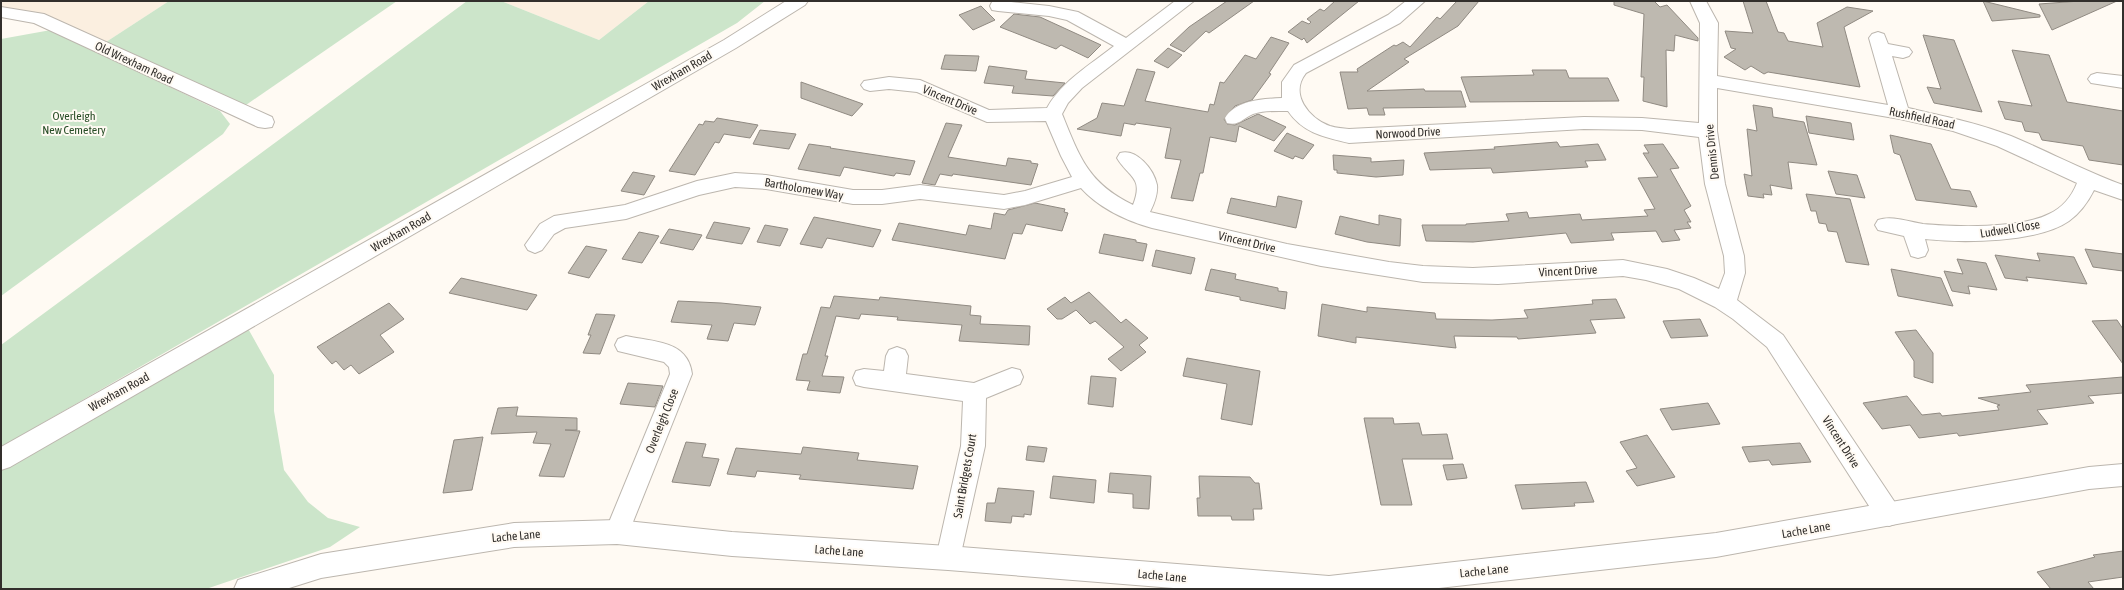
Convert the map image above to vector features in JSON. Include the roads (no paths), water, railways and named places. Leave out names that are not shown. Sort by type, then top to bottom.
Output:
[{"type":"main road","name":"Wrexham Road","points":[[1,459],[695,64],[799,1]]},
{"type":"main road","name":"Lache Lane","points":[[247,589],[321,566],[490,538],[514,535],[617,532],[732,544],[948,558],[1329,588],[1716,545],[2089,478],[2123,475]]},
{"type":"street","points":[[1053,114],[1061,99],[1076,84],[1125,45],[1186,1]]},
{"type":"street","name":"Norwood Drive","points":[[1417,1],[1394,19],[1300,69],[1292,79],[1289,89],[1293,104],[1305,120],[1324,131],[1349,136],[1584,123],[1642,124],[1708,131]]},
{"type":"street","name":"Dennis Drive","points":[[1698,1],[1709,23],[1710,81],[1708,131],[1715,184],[1734,256],[1735,273],[1726,302]]},
{"type":"street","points":[[998,6],[1049,11],[1072,16],[1125,45]]},
{"type":"street","name":"Old Wrexham Road","points":[[1,12],[38,18],[265,122]]},
{"type":"street","points":[[1900,113],[1879,43],[1904,52]]},
{"type":"street","points":[[2097,79],[2123,82]]},
{"type":"street","name":"Rushfield Road","points":[[1710,81],[1900,113],[1956,125],[2004,141],[2088,180],[2123,193]]},
{"type":"street","name":"Vincent Drive","points":[[866,86],[890,83],[920,86],[987,116],[1053,114],[1061,136],[1085,180],[1101,195],[1138,216],[1152,221],[1314,258],[1422,274],[1467,276],[1623,268],[1647,271],[1675,278],[1702,289],[1749,317],[1775,341],[1889,515]]},
{"type":"street","points":[[1234,118],[1240,112],[1251,108],[1293,104]]},
{"type":"street","points":[[1127,158],[1142,171],[1148,182],[1145,202],[1138,216]]},
{"type":"street","name":"Bartholomew Way","points":[[533,249],[547,229],[561,221],[626,212],[697,188],[735,180],[766,182],[852,197],[882,197],[920,192],[1004,202],[1025,198],[1085,180]]},
{"type":"street","name":"Ludwell Close","points":[[1885,226],[1912,230],[1980,235],[2040,225],[2056,220],[2067,212],[2081,197],[2088,180]]},
{"type":"street","points":[[1912,230],[1918,250]]},
{"type":"street","name":"Overleigh Close","points":[[617,532],[681,374],[680,364],[671,354],[626,345]]},
{"type":"street","points":[[894,381],[897,356]]},
{"type":"street","points":[[864,378],[975,393],[1012,377]]},
{"type":"street","name":"Saint Bridgets Court","points":[[948,558],[973,446],[975,393]]},
{"type":"park label","name":"Overleigh New Cemetery","points":[[74,123]]}]
